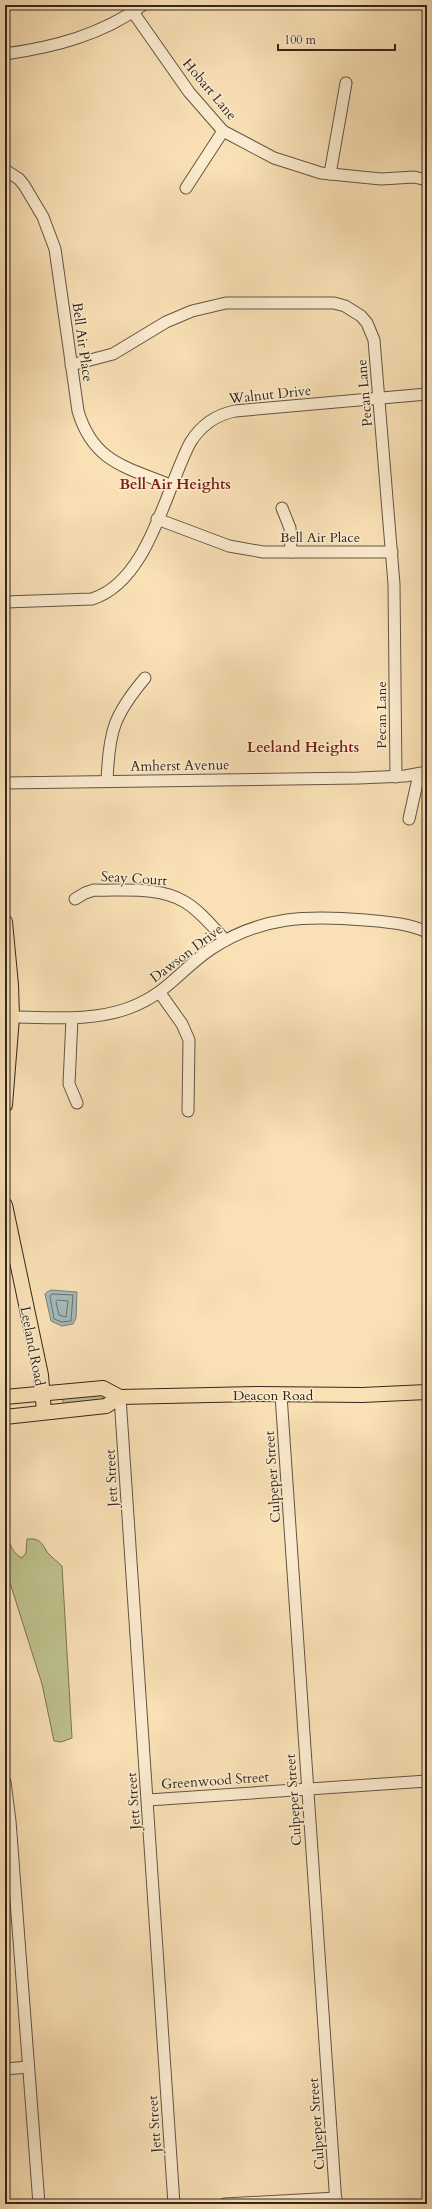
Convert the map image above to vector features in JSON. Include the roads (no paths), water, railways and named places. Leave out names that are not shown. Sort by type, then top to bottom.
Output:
[{"type":"main road","points":[[5,922],[12,1017],[5,1105]]},
{"type":"main road","name":"Leeland Road","points":[[5,1205],[43,1392]]},
{"type":"main road","name":"Deacon Road","points":[[5,1397],[43,1392],[103,1388],[120,1397],[362,1395],[427,1392]]},
{"type":"main road","points":[[43,1392],[44,1412]]},
{"type":"main road","name":"Deacon Road","points":[[5,1417],[106,1406],[120,1397]]},
{"type":"street","points":[[5,54],[64,44],[96,32],[131,9],[143,5]]},
{"type":"street","name":"Hobart Lane","points":[[131,9],[189,92],[224,131],[277,159],[330,174],[381,179],[414,177],[427,180]]},
{"type":"street","points":[[330,174],[346,83]]},
{"type":"street","points":[[186,188],[224,131]]},
{"type":"street","name":"Bell Air Place","points":[[5,170],[19,178],[50,233],[58,263],[78,411],[86,434],[100,452],[120,465],[170,485]]},
{"type":"street","name":"Pecan Lane","points":[[71,365],[114,354],[166,322],[209,306],[240,302],[334,303],[354,310],[367,323],[372,332],[380,398],[392,552],[396,649],[396,777]]},
{"type":"street","name":"Walnut Drive","points":[[5,602],[83,600],[102,596],[111,591],[135,566],[157,519],[170,485],[195,433],[209,421],[220,415],[236,411],[427,394]]},
{"type":"street","points":[[282,508],[290,528],[290,552]]},
{"type":"street","name":"Bell Air Place","points":[[157,519],[229,546],[262,552],[392,552]]},
{"type":"street","points":[[107,781],[108,751],[117,717],[145,678]]},
{"type":"street","points":[[409,819],[423,773]]},
{"type":"street","name":"Amherst Avenue","points":[[5,783],[396,777],[423,773]]},
{"type":"street","name":"Seay Court","points":[[75,899],[94,890],[163,893],[185,902],[225,940]]},
{"type":"street","name":"Dawson Drive","points":[[12,1017],[72,1018],[112,1013],[144,1002],[160,993],[210,950],[225,940],[238,933],[266,923],[308,918],[334,917],[398,923],[427,932]]},
{"type":"street","points":[[160,993],[182,1024],[189,1040],[188,1111]]},
{"type":"street","points":[[72,1018],[69,1084],[77,1103]]},
{"type":"street","name":"Culpeper Street","points":[[282,1395],[336,2201]]},
{"type":"street","name":"Jett Street","points":[[120,1397],[174,2204]]},
{"type":"street","name":"Greenwood Street","points":[[148,1800],[427,1781]]},
{"type":"street","points":[[5,1782],[9,1852],[39,2204]]},
{"type":"street","points":[[5,2069],[28,2067]]},
{"type":"street","points":[[225,2204],[336,2201]]},
{"type":"water","points":[[51,1290],[77,1292],[76,1318],[73,1324],[62,1326],[51,1321],[45,1294]]},
{"type":"district","name":"Bell Air Heights","points":[[175,484]]},
{"type":"district","name":"Leeland Heights","points":[[303,747]]}]
